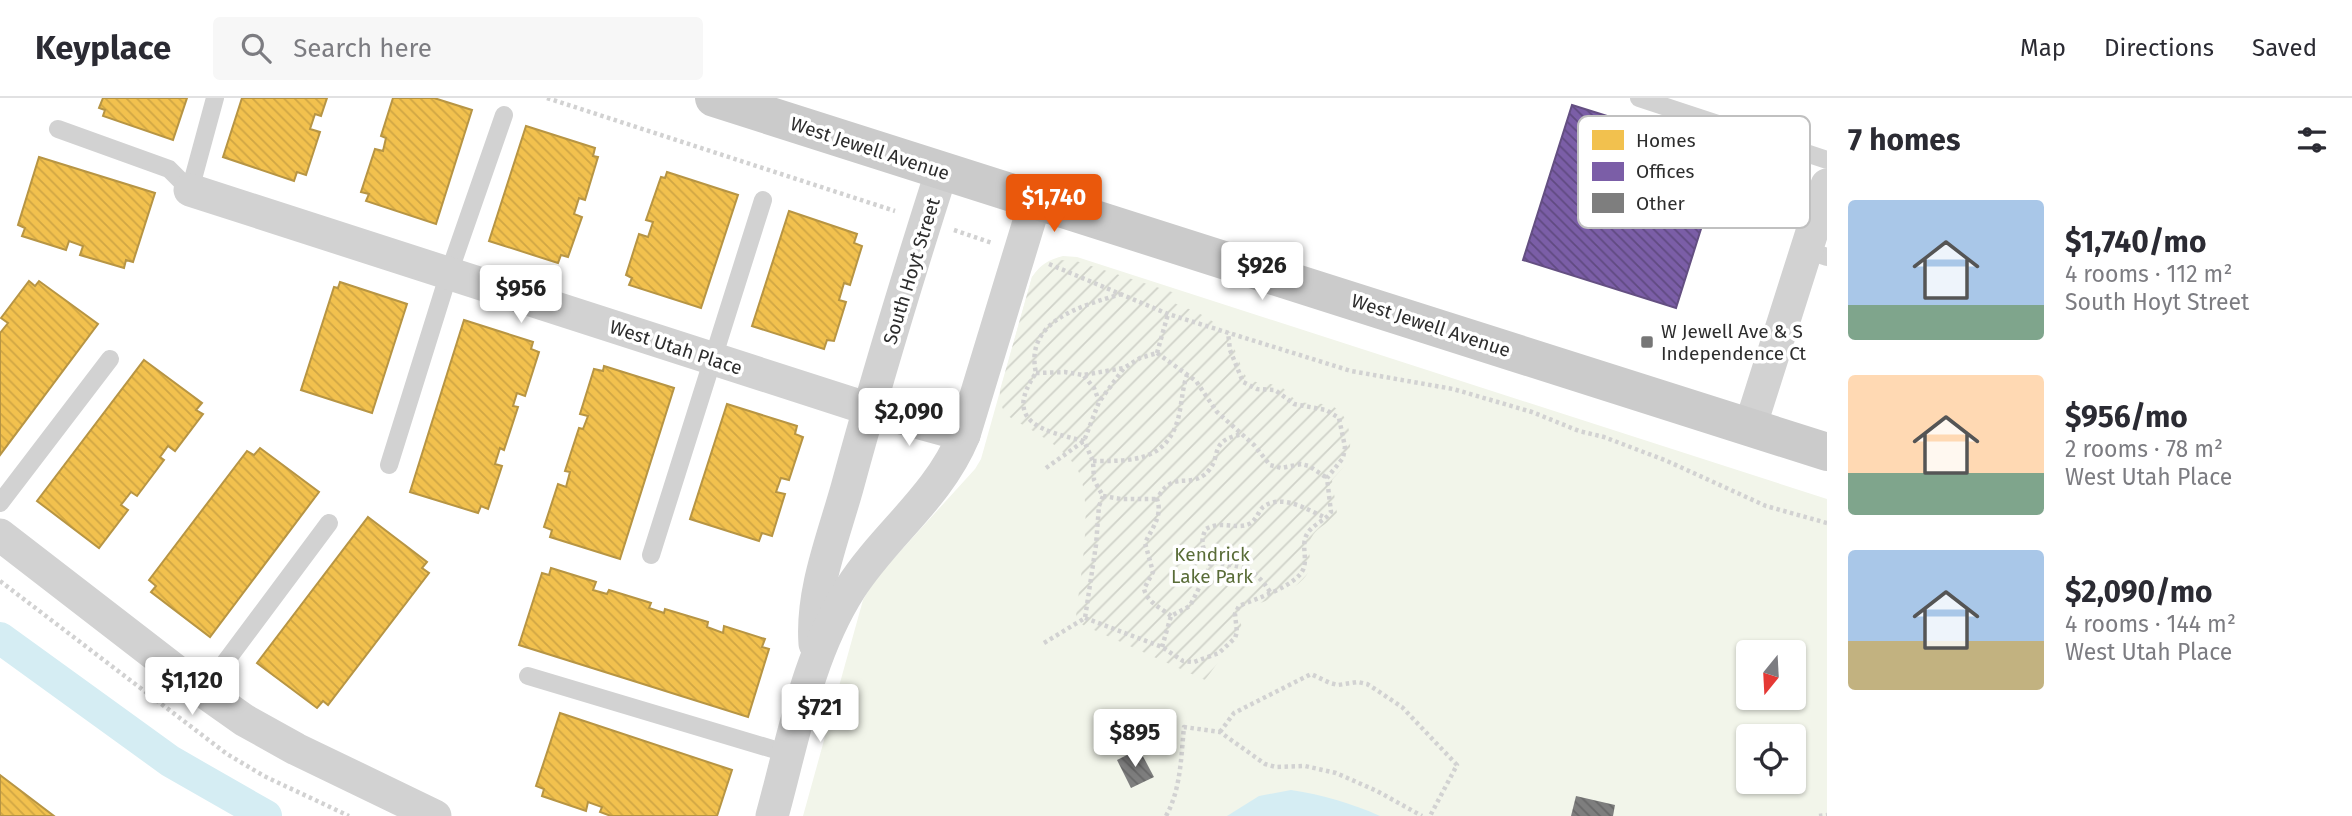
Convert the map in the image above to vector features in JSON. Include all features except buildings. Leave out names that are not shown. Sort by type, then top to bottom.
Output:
[{"type":"main road","name":"West Jewell Avenue","points":[[714,98],[1827,452]]},
{"type":"street","name":"South Hoyt Street","points":[[816,657],[814,635],[818,599],[869,409],[942,170]]},
{"type":"street","points":[[1750,427],[1817,253],[1827,185]]},
{"type":"street","name":"West Utah Place","points":[[190,190],[869,409],[964,435]]},
{"type":"street","name":"South Hoyt Street","points":[[772,816],[816,657],[834,617],[868,564],[927,498],[955,458],[1036,199]]},
{"type":"street","points":[[0,535],[203,692],[244,720],[296,749],[435,816]]},
{"type":"lane","points":[[58,129],[169,169],[190,190],[215,98]]},
{"type":"lane","points":[[1639,98],[1694,116]]},
{"type":"lane","points":[[390,465],[449,273],[504,115]]},
{"type":"lane","points":[[1810,154],[1827,160]]},
{"type":"lane","points":[[651,555],[763,200]]},
{"type":"lane","points":[[0,503],[110,359]]},
{"type":"lane","points":[[203,692],[329,523]]},
{"type":"lane","points":[[528,676],[789,754]]},
{"type":"path","points":[[547,98],[904,214]]},
{"type":"path","points":[[952,230],[993,243]]},
{"type":"path","points":[[1054,265],[1168,314],[1351,371],[1453,390],[1532,412],[1667,461],[1766,506],[1827,523]]},
{"type":"path","points":[[1084,441],[1058,435],[1038,426],[1024,412],[1023,393],[1036,373],[1033,361],[1039,338],[1069,310],[1121,294]]},
{"type":"path","points":[[1157,353],[1168,314]]},
{"type":"path","points":[[1085,618],[1162,647],[1183,661],[1194,662],[1219,653],[1235,638],[1235,614],[1239,606],[1291,584],[1300,577],[1304,568],[1304,541],[1308,533],[1331,512],[1327,478],[1343,458],[1345,447],[1339,418],[1326,410],[1294,404],[1275,390],[1256,389],[1243,382],[1230,350],[1228,332]]},
{"type":"path","points":[[1036,373],[1065,372],[1083,376],[1124,368],[1140,358],[1157,353]]},
{"type":"path","points":[[1157,353],[1196,381],[1217,412],[1243,434],[1264,460],[1275,468],[1301,464],[1309,466],[1327,478]]},
{"type":"path","points":[[1046,468],[1084,441],[1099,402],[1124,368]]},
{"type":"path","points":[[1093,461],[1138,458],[1160,449],[1169,440],[1174,429],[1187,375]]},
{"type":"path","points":[[1083,376],[1094,388],[1099,402]]},
{"type":"path","points":[[1171,616],[1150,601],[1144,589],[1153,572],[1145,544],[1159,514],[1157,499],[1169,483],[1198,478],[1205,474],[1212,466],[1217,446],[1230,436],[1243,434]]},
{"type":"path","points":[[1084,441],[1093,461],[1094,480],[1102,496],[1085,618]]},
{"type":"path","points":[[1102,496],[1157,499]]},
{"type":"path","points":[[1212,562],[1202,546],[1202,537],[1212,525],[1247,525],[1253,522],[1260,510],[1267,505],[1284,502],[1326,519]]},
{"type":"path","points":[[1162,647],[1171,616],[1191,606],[1212,562]]},
{"type":"path","points":[[1212,562],[1247,568],[1264,581],[1270,592]]},
{"type":"path","points":[[1044,643],[1085,618]]},
{"type":"path","points":[[1220,732],[1234,713],[1311,674],[1338,685],[1367,684],[1402,707],[1457,765],[1430,816]]},
{"type":"path","points":[[1166,816],[1178,786],[1184,727],[1220,732],[1265,764],[1276,767],[1305,766],[1336,773],[1377,791],[1422,816]]},
{"type":"path","points":[[1819,816],[1827,815]]},
{"type":"green space","name":"Kendrick Lake Park","points":[[1063,256],[1077,257],[1827,499],[1827,816],[803,816],[863,600],[875,579],[975,469],[981,459],[1032,277],[1049,261]]},
{"type":"green space","points":[[1059,260],[1076,261],[1175,293],[1174,303],[1209,319],[1223,330],[1247,378],[1279,386],[1301,402],[1334,407],[1340,411],[1347,424],[1350,449],[1345,465],[1332,480],[1337,513],[1315,532],[1311,539],[1307,575],[1282,594],[1243,610],[1240,615],[1242,632],[1239,641],[1205,680],[1083,625],[1076,618],[1086,516],[1081,477],[1067,456],[1005,414],[1000,402],[1000,390],[1032,277],[1046,265]]},
{"type":"water","points":[[1291,790],[1337,800],[1380,816],[1227,816],[1259,796]]},
{"type":"waterway","points":[[0,638],[170,761],[266,816]]},
{"type":"place","name":"W Jewell Ave & S Independence Ct","points":[[1647,342]]}]
